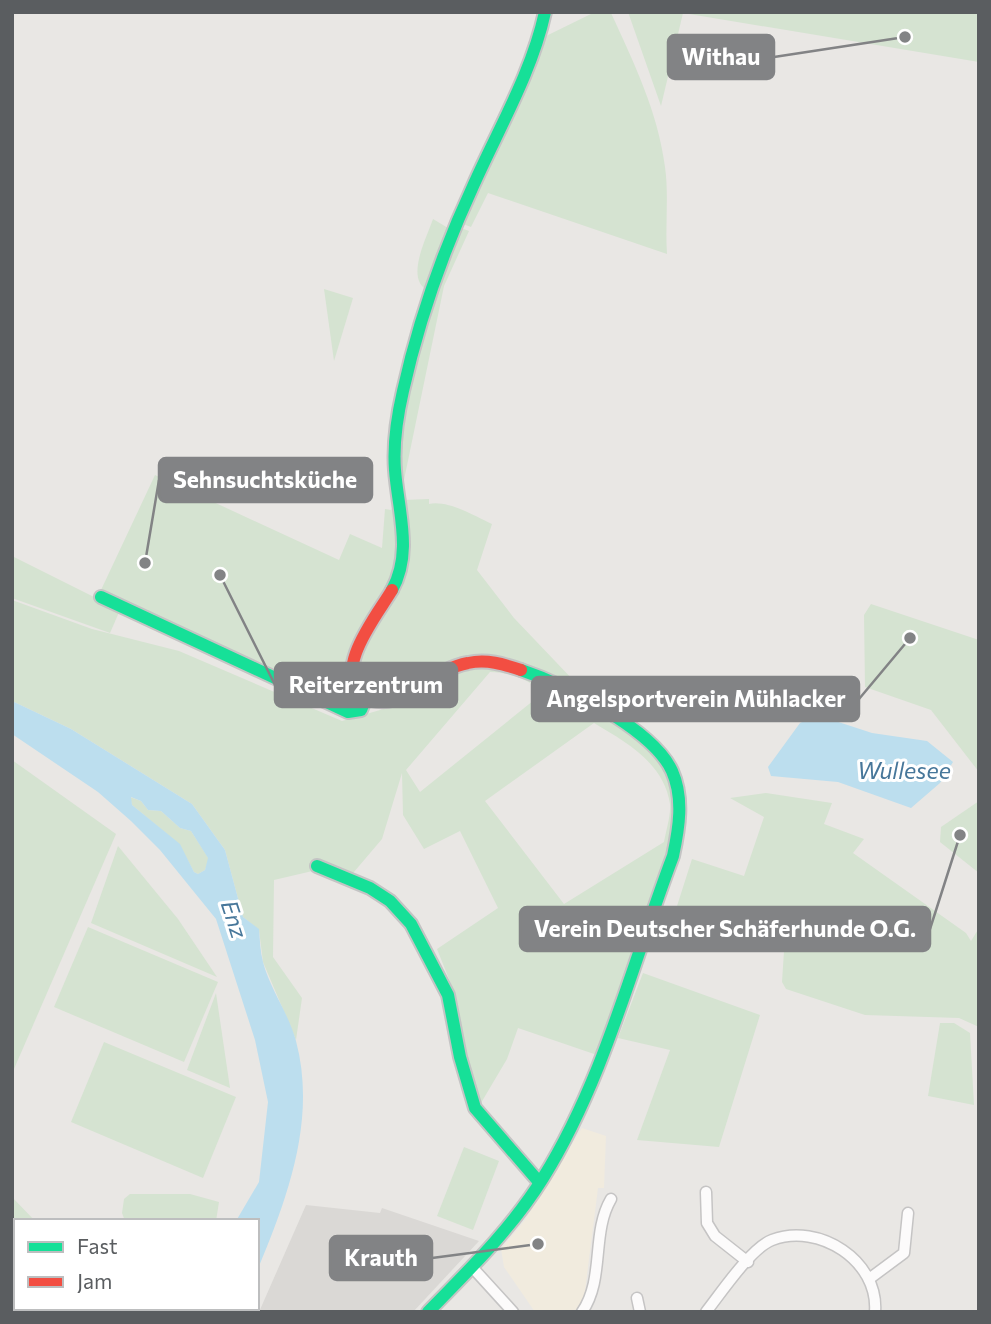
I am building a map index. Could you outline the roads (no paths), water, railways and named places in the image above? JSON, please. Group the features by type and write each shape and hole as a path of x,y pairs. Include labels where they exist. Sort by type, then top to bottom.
{"main road":[{"path":"428,1312 508,1226 553,1162 596,1076 678,835 677,789 663,755 636,731 531,673 500,662 468,663 438,674 397,699 383,703 366,698 355,686 352,664 360,641 388,600 401,566 404,533 394,462 395,436 420,330 444,258 532,57 545,12"},
{"path":"101,597 348,712 360,710 366,698"},
{"path":"317,866 370,888 390,901 411,923 448,995 460,1057 475,1108 539,1182"}],"street":[{"path":"706,1192 708,1223 715,1236 748,1262"},
{"path":"582,1312 593,1287 602,1214 611,1199"},
{"path":"869,1279 904,1253 908,1213"},
{"path":"706,1312 748,1262 771,1241 786,1237 810,1239 839,1247 869,1279 874,1290 875,1312"},
{"path":"472,1267 512,1312"},
{"path":"637,1298 640,1312"}],"water":[{"name":"Enz","path":"12,701 71,729 192,804 225,850 243,917 259,929 263,962 293,1031 302,1071 301,1130 296,1159 279,1216 259,1266 259,1219 237,1219 259,1182 268,1102 255,1040 216,919 160,850 98,792 12,734","holes":["131,797 141,801 148,810 161,811 180,828 191,831 208,858 205,870 198,874 194,872 180,844 132,805"]},
{"name":"Wullesee","path":"817,715 872,733 927,741 953,762 940,783 911,808 838,782 771,776 768,767 800,723"}],"place":[{"name":"Withau","path":"905,37"},
{"name":"Sehnsuchtsküche","path":"145,563"},
{"name":"Reiterzentrum","path":"220,575"},
{"name":"Angelsportverein Mühlacker","path":"910,638"},
{"name":"Verein Deutscher Schäferhunde O.G.","path":"960,835"},
{"name":"Krauth","path":"538,1244"}]}
